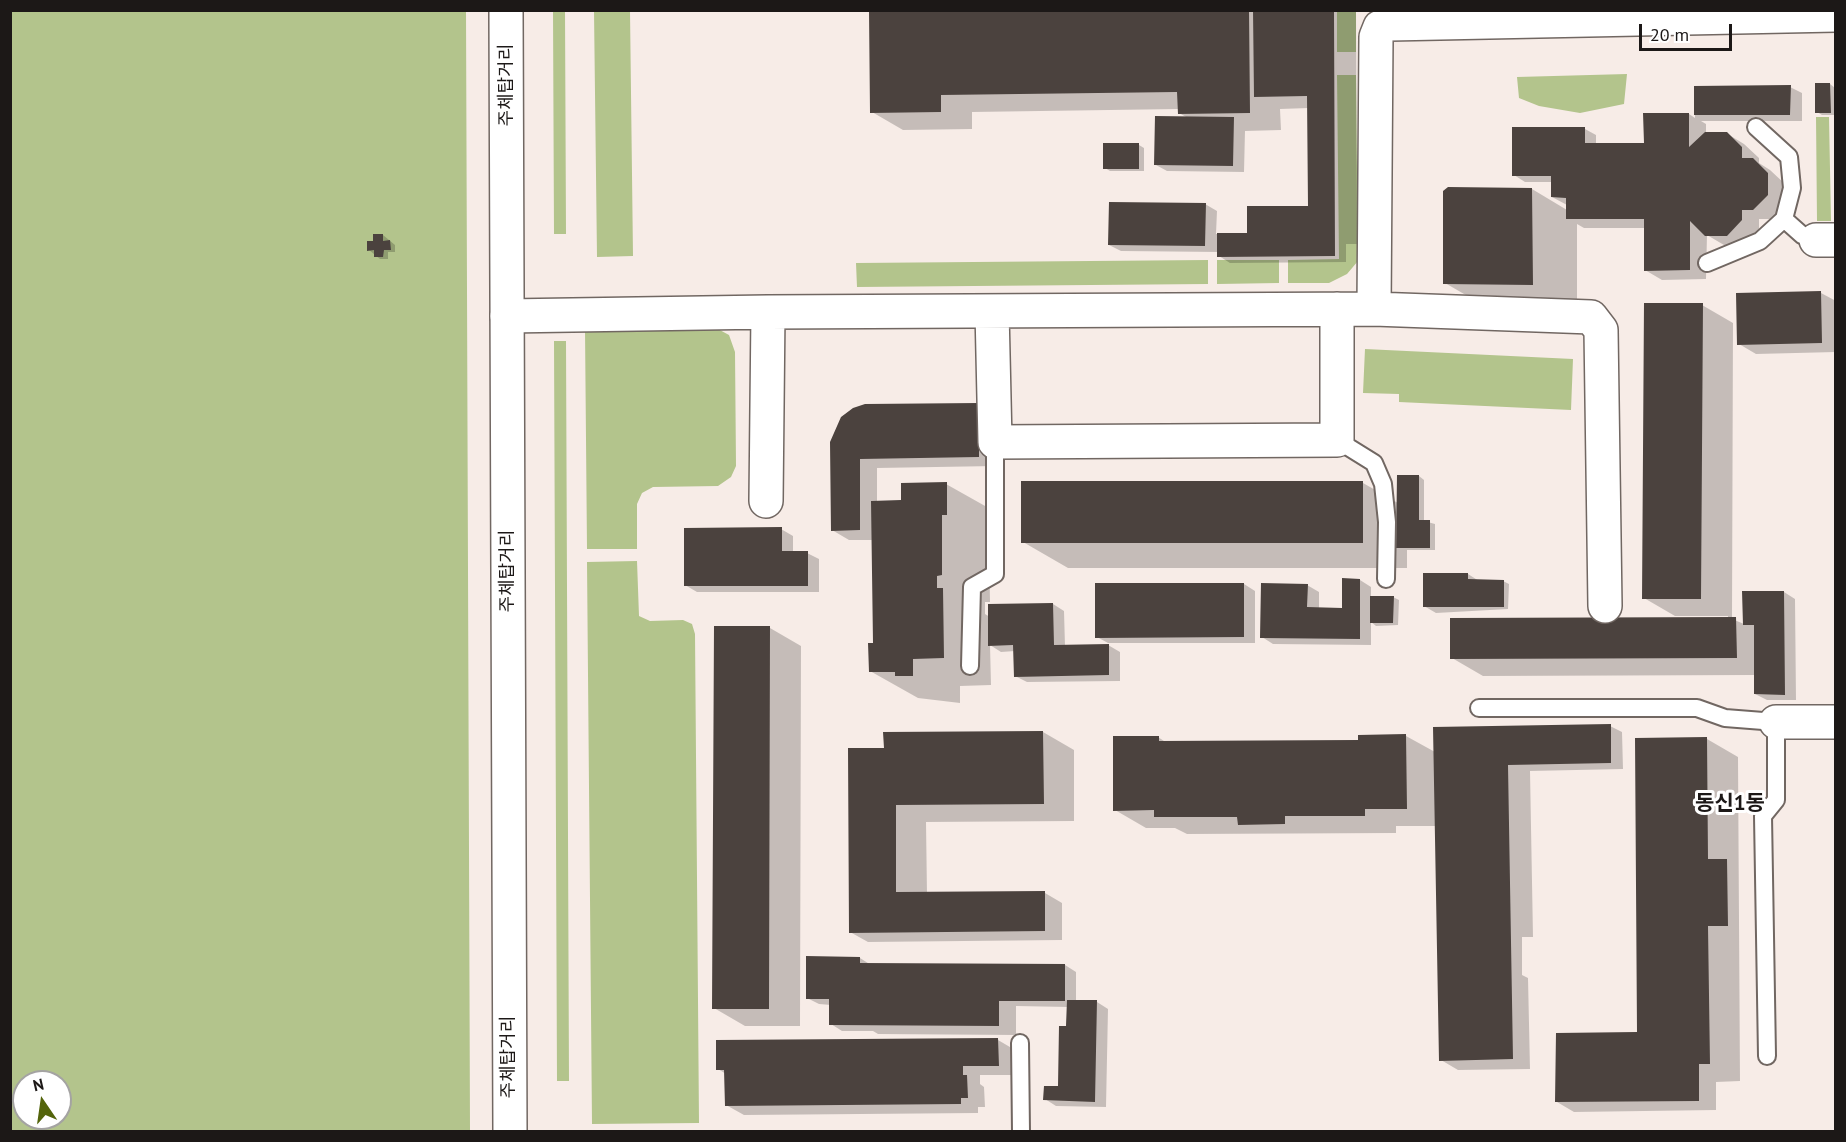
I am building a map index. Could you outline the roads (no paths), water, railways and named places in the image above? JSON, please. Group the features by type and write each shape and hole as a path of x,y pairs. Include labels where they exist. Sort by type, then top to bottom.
{"street":[{"name":"주체탑거리","path":"507,10 510,1131"},
{"path":"1374,309 1376,37 1380,27 1390,24 1836,15"},
{"path":"992,311 995,442 1337,440 1337,309"},
{"path":"507,316 768,312 1374,309 1591,317 1601,330 1605,606"},
{"path":"766,501 768,312"},
{"path":"1776,722 1836,722"}],"lane":[{"path":"1707,262 1760,241 1784,219 1792,188 1789,157 1756,127"},
{"path":"1784,219 1802,235 1826,240"},
{"path":"1337,440 1374,464 1383,484 1387,522 1386,579"},
{"path":"970,666 972,587 995,574 995,442"},
{"path":"1479,708 1697,708 1725,718 1776,722 1776,800 1763,816 1767,1056"},
{"path":"1020,1043 1021,1131"}],"district":[{"name":"동신1동","path":"1730,804"}]}
